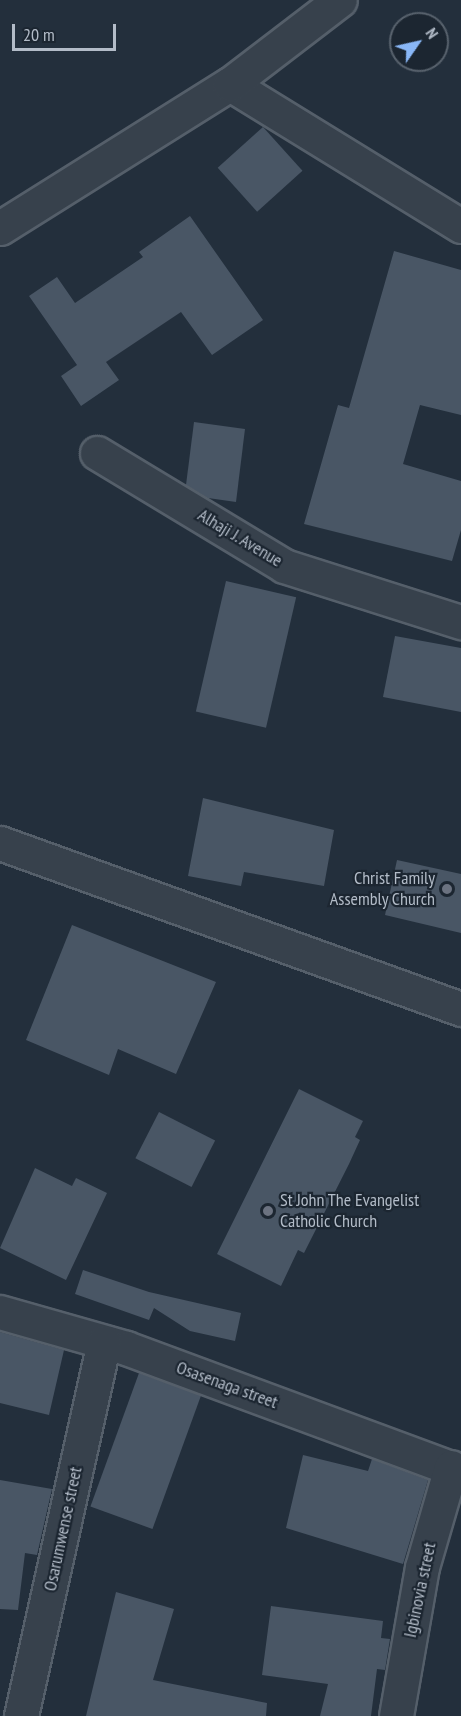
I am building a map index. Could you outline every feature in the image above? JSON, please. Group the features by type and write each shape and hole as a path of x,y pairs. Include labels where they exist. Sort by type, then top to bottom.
{"street":[{"path":"0,228 230,84 340,0"},
{"path":"230,84 461,226"},
{"name":"Alhaji J. Avenue","path":"98,453 284,566 461,622"},
{"path":"0,843 461,1009"},
{"name":"Osasenaga street","path":"0,1312 104,1342 456,1469"},
{"name":"Osarumwense street","path":"21,1716 104,1342"},
{"name":"Igbinovia street","path":"396,1716 422,1567 456,1469"}],"building":[{"path":"263,127 302,171 257,212 218,168"},
{"path":"190,216 263,320 212,355 181,312 106,362 119,380 81,406 61,376 77,365 29,296 57,277 75,303 143,257 139,252"},
{"path":"394,251 461,270 461,415 420,405 403,464 461,481 461,530 452,561 304,524 338,405 349,408"},
{"path":"194,422 245,429 236,502 208,498 186,485"},
{"path":"226,581 296,597 266,728 196,712"},
{"path":"395,636 461,648 461,712 383,697"},
{"path":"203,798 334,830 324,886 244,872 241,886 188,876"},
{"path":"397,860 461,874 461,933 385,915"},
{"path":"72,925 216,982 176,1074 118,1049 109,1075 26,1040"},
{"path":"299,1089 363,1121 355,1137 360,1140 349,1164 304,1253 298,1250 281,1286 217,1254"},
{"path":"159,1112 215,1141 192,1187 135,1158"},
{"path":"35,1168 72,1186 76,1178 107,1193 66,1280 0,1248"},
{"path":"83,1270 149,1292 241,1313 235,1341 190,1331 154,1308 149,1320 75,1294"},
{"path":"0,1332 64,1350 49,1415 0,1403"},
{"path":"139,1373 201,1396 152,1529 90,1506"},
{"path":"303,1455 368,1471 372,1459 428,1480 403,1564 286,1528"},
{"path":"0,1480 52,1489 37,1555 25,1553 18,1610 0,1609"},
{"path":"116,1592 174,1609 153,1680 267,1703 266,1716 86,1716"},
{"path":"271,1606 383,1621 381,1638 390,1639 385,1670 377,1669 371,1716 320,1716 328,1684 262,1675"}],"place":[{"name":"Christ Family Assembly Church","path":"447,889"},
{"name":"St John The Evangelist Catholic Church","path":"268,1211"}]}
